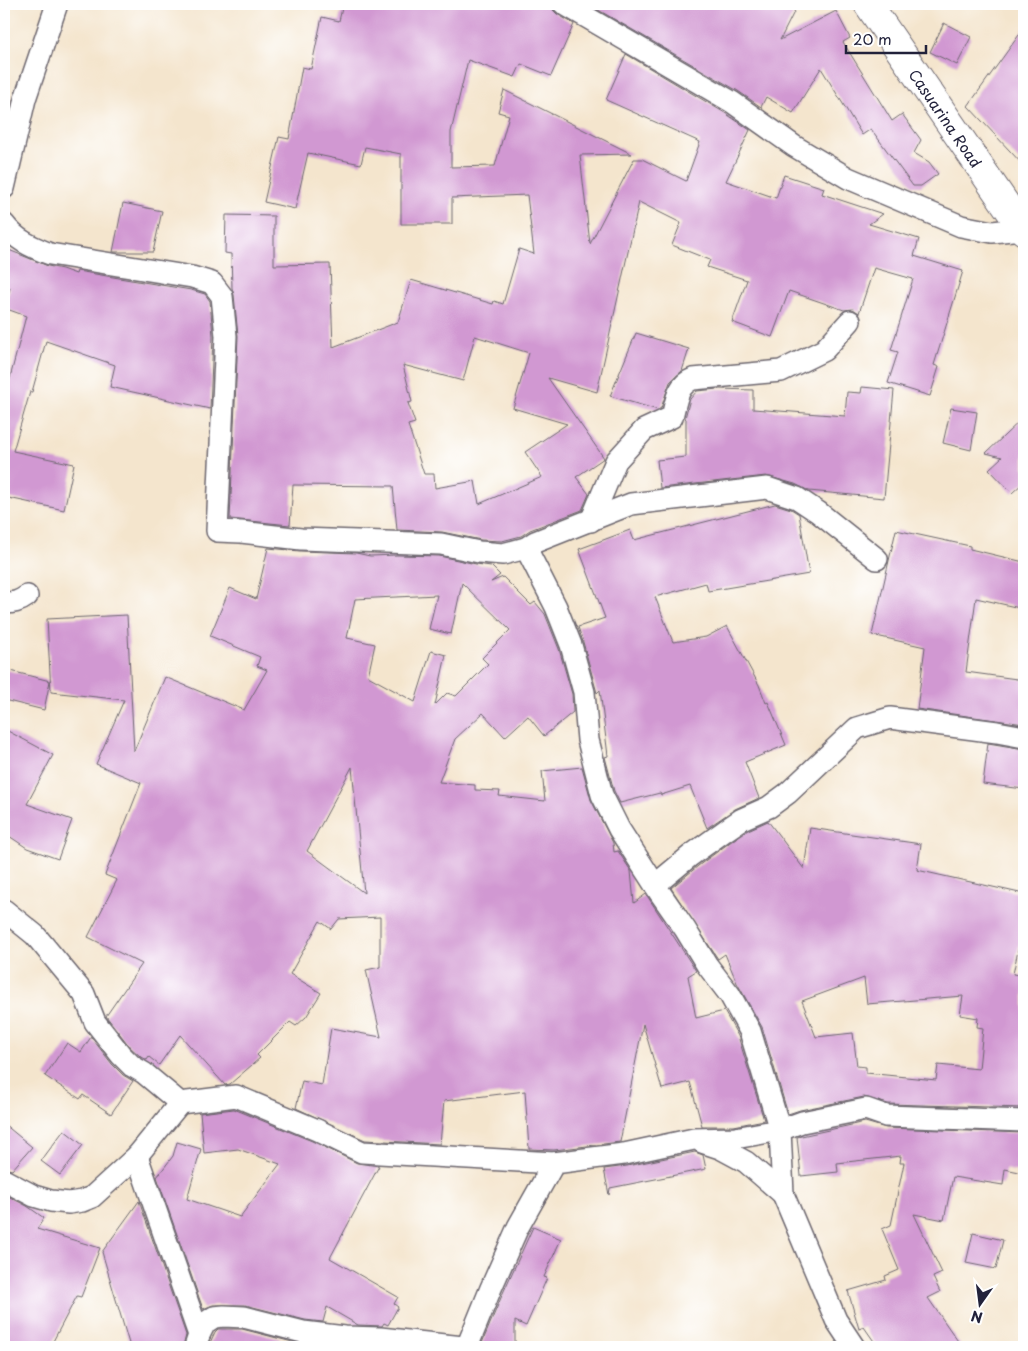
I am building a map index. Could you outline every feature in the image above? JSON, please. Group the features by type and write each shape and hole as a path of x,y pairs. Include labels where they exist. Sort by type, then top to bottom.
{"street":[{"path":"4,188 25,99 57,4"},
{"path":"564,4 732,102 794,146 848,178 961,226 992,232 1023,230"},
{"name":"Casuarina Road","path":"868,4 1023,230"},
{"path":"4,224 12,235 50,254 192,276 212,282 222,296 226,336 217,531 301,539 441,544 479,552 504,554 526,548 535,542 631,504 767,488 796,498 876,559"},
{"path":"590,521 616,460 644,430 672,417 681,387 686,382 693,379 781,371 824,350 850,321"},
{"path":"526,548 556,607 571,645 584,692 588,740 602,795 619,829 686,929 707,965 730,996 750,1031 780,1130 783,1194 836,1320 854,1347"},
{"path":"4,603 13,603 27,596"},
{"path":"655,885 690,856 742,819 770,807 788,793 858,728 890,718 1024,737"},
{"path":"4,910 35,935 84,994 95,1022 121,1055 132,1066 144,1073 180,1103"},
{"path":"4,1180 34,1196 69,1203 82,1201 92,1197 137,1156 180,1103 236,1096 317,1130 362,1152 554,1163 624,1154 694,1139 734,1138 780,1130 802,1122 866,1109 886,1116 1024,1121"},
{"path":"694,1139 720,1148 746,1162 783,1194"},
{"path":"137,1156 197,1341"},
{"path":"467,1347 518,1227 554,1163"},
{"path":"197,1341 205,1323 214,1317 224,1316 244,1317 303,1332 345,1338 380,1338 463,1347"}],"building":[{"path":"343,4 361,4 378,8 380,4 552,4 553,10 557,14 574,24 551,76 521,64 515,77 468,60 451,132 451,167 495,166 509,115 498,112 504,90 632,154 580,155 590,244 634,159 642,159 686,181 700,142 606,100 626,54 725,113 750,130 726,181 776,198 784,175 824,188 822,194 883,214 869,224 919,239 914,256 963,271 934,365 939,367 930,396 888,383 898,352 891,350 913,279 874,268 859,313 853,309 844,310 789,291 772,337 732,322 747,280 707,267 710,260 672,245 681,223 639,202 597,392 548,378 604,458 576,477 589,494 582,510 530,530 521,536 502,541 481,540 442,532 397,530 393,486 293,485 290,525 230,519 238,336 232,288 231,254 225,253 226,215 274,216 274,265 330,264 333,347 398,322 411,280 493,304 494,301 503,304 519,249 534,254 527,195 452,198 452,224 401,224 401,154 365,147 361,164 308,153 295,209 264,202 279,137 289,139 302,67 311,69 322,17 339,21","holes":["475,336 529,353 513,408 567,424 525,452 542,477 479,504 475,481 435,488 434,474 424,474 408,425 415,423 408,403 412,402 403,365 463,381"]},
{"path":"588,4 798,4 780,40 836,11 850,38 843,42 892,121 902,114 921,140 914,153 929,162 938,174 921,186 913,186 871,129 862,135 821,68 793,113 766,97 761,107 738,91"},
{"path":"944,23 971,37 957,65 930,52"},
{"path":"1024,28 1024,166 968,106"},
{"path":"123,203 162,211 153,252 113,252"},
{"path":"4,248 48,266 76,274 77,271 191,290 205,294 210,301 213,336 210,409 110,387 115,365 46,341 13,451 74,464 64,510 4,497 4,401 26,316 4,308 10,288 4,286"},
{"path":"636,333 689,349 682,371 670,382 661,408 658,410 610,396"},
{"path":"862,387 894,390 884,498 809,491 795,484 766,476 660,488 657,460 686,457 685,418 690,399 697,391 718,389 753,390 753,409 845,416 847,392 861,393"},
{"path":"951,408 977,412 971,450 943,443"},
{"path":"1024,417 1024,482 1012,493 989,469 1002,457 986,453"},
{"path":"775,504 791,509 799,514 809,574 708,591 706,583 655,597 673,642 706,637 727,626 759,685 766,703 768,702 786,745 745,762 759,798 735,809 707,828 690,786 661,795 660,793 620,803 614,791 605,757 608,756 600,690 597,693 578,627 605,618 579,549 630,530 634,540"},
{"path":"896,530 970,546 970,549 1024,562 1024,609 976,598 966,672 1024,680 1024,724 917,709 925,647 872,635"},
{"path":"268,548 356,553 370,556 439,556 491,566 500,575 491,582 503,577 531,605 535,602 545,614 559,649 572,694 573,712 544,736 528,716 505,737 483,713 455,739 439,782 475,785 475,790 500,791 499,796 545,801 542,771 582,767 591,800 613,843 614,852 618,851 631,871 634,903 646,894 696,971 688,976 696,1018 724,1011 738,1036 764,1120 734,1126 702,1126 690,1082 662,1089 643,1024 620,1142 554,1150 529,1149 525,1091 444,1101 440,1144 365,1140 296,1108 302,1081 322,1085 331,1028 381,1037 366,970 380,967 380,917 339,919 331,929 320,921 290,974 321,993 306,1017 296,1026 290,1022 257,1055 260,1058 230,1084 225,1085 180,1035 159,1065 149,1057 147,1060 140,1056 130,1047 106,1016 142,964 88,937 117,880 105,875 141,783 96,764 124,700 51,692 47,619 127,615 134,751 165,677 244,710 267,670 257,666 260,657 210,636 230,588 256,599","holes":["462,583 510,630 482,658 488,664 456,696 447,693 435,705 446,655 431,651 415,702 368,676 375,644 347,638 355,599 437,595 429,629 451,634","352,767 364,893 307,851"]},
{"path":"7,670 50,681 44,710 4,700 4,684"},
{"path":"4,729 53,755 27,804 72,820 58,859 27,848 9,836 4,847"},
{"path":"988,743 1024,749 1024,789 983,784"},
{"path":"768,821 804,869 810,828 921,844 917,870 1024,894 1024,922 1013,974 1024,976 1024,1108 888,1104 864,1097 788,1114 762,1027 737,983 725,954 718,959 671,888 748,830","holes":["864,978 867,1004 963,996 960,1015 978,1018 977,1027 983,1028 979,1069 938,1065 936,1080 866,1073 866,1067 857,1066 853,1033 816,1037 802,1001"]},
{"path":"91,1037 112,1064 123,1075 133,1081 111,1114 83,1095 80,1099 45,1076 67,1043 81,1052"},
{"path":"234,1109 312,1141 357,1163 379,1166 330,1258 398,1297 394,1304 398,1307 388,1325 384,1323 382,1326 358,1325 327,1307 323,1322 305,1320 245,1305 213,1305 203,1309 157,1177 173,1156 177,1142 201,1149 187,1199 240,1217 280,1164 238,1149 204,1153 200,1113"},
{"path":"865,1122 886,1128 1024,1133 1024,1173 1005,1169 1003,1185 953,1177 944,1220 914,1214 942,1273 933,1277 940,1292 928,1298 962,1347 878,1347 864,1327 859,1329 848,1291 886,1280 885,1276 899,1270 882,1229 891,1225 904,1163 900,1163 901,1156 837,1163 838,1172 801,1176 797,1137"},
{"path":"4,1124 32,1147 12,1170 4,1168"},
{"path":"64,1130 83,1145 60,1175 41,1161"},
{"path":"695,1152 703,1155 706,1169 610,1188 609,1195 604,1169"},
{"path":"4,1194 27,1206 44,1218 37,1229 100,1248 81,1297 77,1296 50,1347 4,1347"},
{"path":"139,1201 186,1335 183,1347 130,1347 102,1252"},
{"path":"533,1227 561,1239 544,1277 547,1278 526,1326 515,1321 515,1347 482,1347 503,1293"},
{"path":"973,1233 1003,1240 996,1269 966,1263"},
{"path":"218,1329 242,1329 300,1344 317,1346 208,1347"}]}
